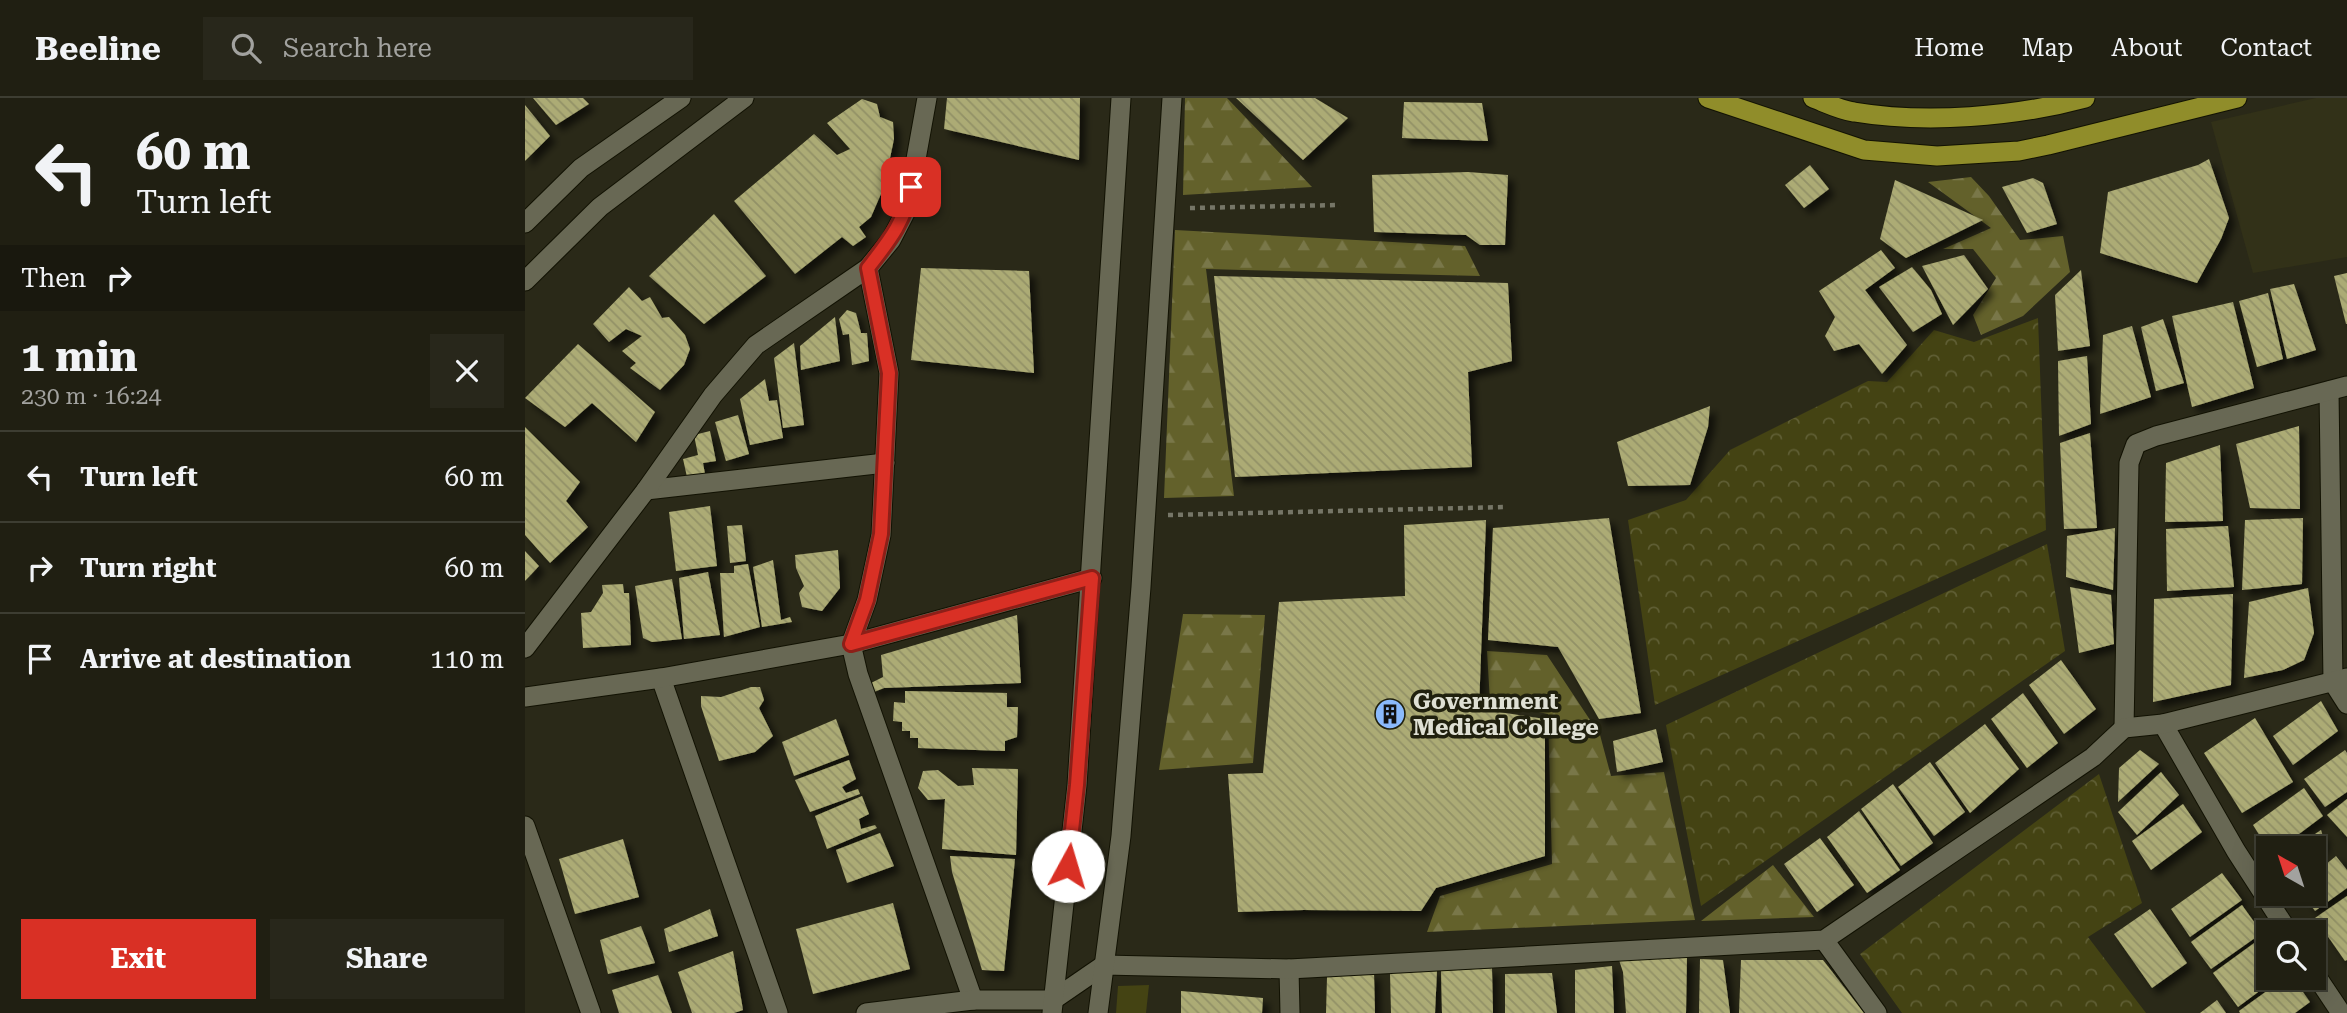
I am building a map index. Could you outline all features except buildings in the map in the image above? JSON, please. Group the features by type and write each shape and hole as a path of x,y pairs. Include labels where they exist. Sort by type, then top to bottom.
{"main road":[{"path":"1708,98 1864,150 1937,156 2019,151 2237,98"},
{"path":"1813,98 1837,103 1852,112 1938,118 2085,98"}],"street":[{"path":"525,223 581,168 681,98"},
{"path":"525,281 600,207 744,98"},
{"path":"525,648 646,490 713,395 756,345 868,268 891,240 907,209 927,98"},
{"path":"1053,1007 1077,785 1121,98"},
{"path":"1098,1013 1121,836 1146,515 1172,98"},
{"path":"868,268 889,373 885,463 881,534 867,600 851,644 858,674 973,1000"},
{"path":"2124,728 2129,463 2136,444 2156,436 2338,388 2340,680 2347,704"},
{"path":"646,490 885,463"},
{"path":"525,697 661,678 851,644 1092,578"},
{"path":"661,678 778,1013"},
{"path":"866,1013 973,1000 1053,1007 1104,965 1289,969 1824,940 2093,757 2124,728 2163,724 2340,680"},
{"path":"2163,724 2236,851 2281,920"},
{"path":"525,826 591,1013"},
{"path":"1824,940 1877,1013"},
{"path":"1289,969 1290,1013"},
{"path":"2326,988 2342,1008"}],"path":[{"path":"1165,208 1341,205"},
{"path":"1146,515 1506,508"}],"shaded area":[{"path":"2316,98 2347,98 2347,257 2253,273 2211,122"}],"green space":[{"path":"1185,98 1227,98 1312,187 1183,195"},
{"path":"1971,177 1989,196 2020,240 2063,236 2070,272 2023,316 1981,335 1973,315 1996,278 1973,249 1943,249 1991,228 1928,182"},
{"path":"1175,230 1465,246 1480,276 1206,269 1234,496 1164,498"},
{"path":"2038,318 2046,530 1655,705 1628,520 1686,500 1730,450 1868,381 1887,382 1934,330 1974,342"},
{"path":"2047,544 2065,651 1701,906 1666,725"},
{"path":"1183,614 1265,615 1253,763 1159,770"},
{"path":"1487,651 1547,655 1600,735 1611,776 1664,772 1695,920 1427,932 1440,896 1552,864 1548,714 1490,702"},
{"path":"2099,774 2142,903 2088,937 2146,1013 1902,1013 1860,954"},
{"path":"1773,865 1814,917 1701,921"},
{"path":"1149,985 1146,1013 1116,1013 1118,986"}],"place":[{"name":"Government Medical College","path":"1390,714"}],"route":[{"path":"911,187 907,209 891,240 868,268 889,373 881,534 867,600 851,644 1092,578 1077,785 1068,866"}]}
